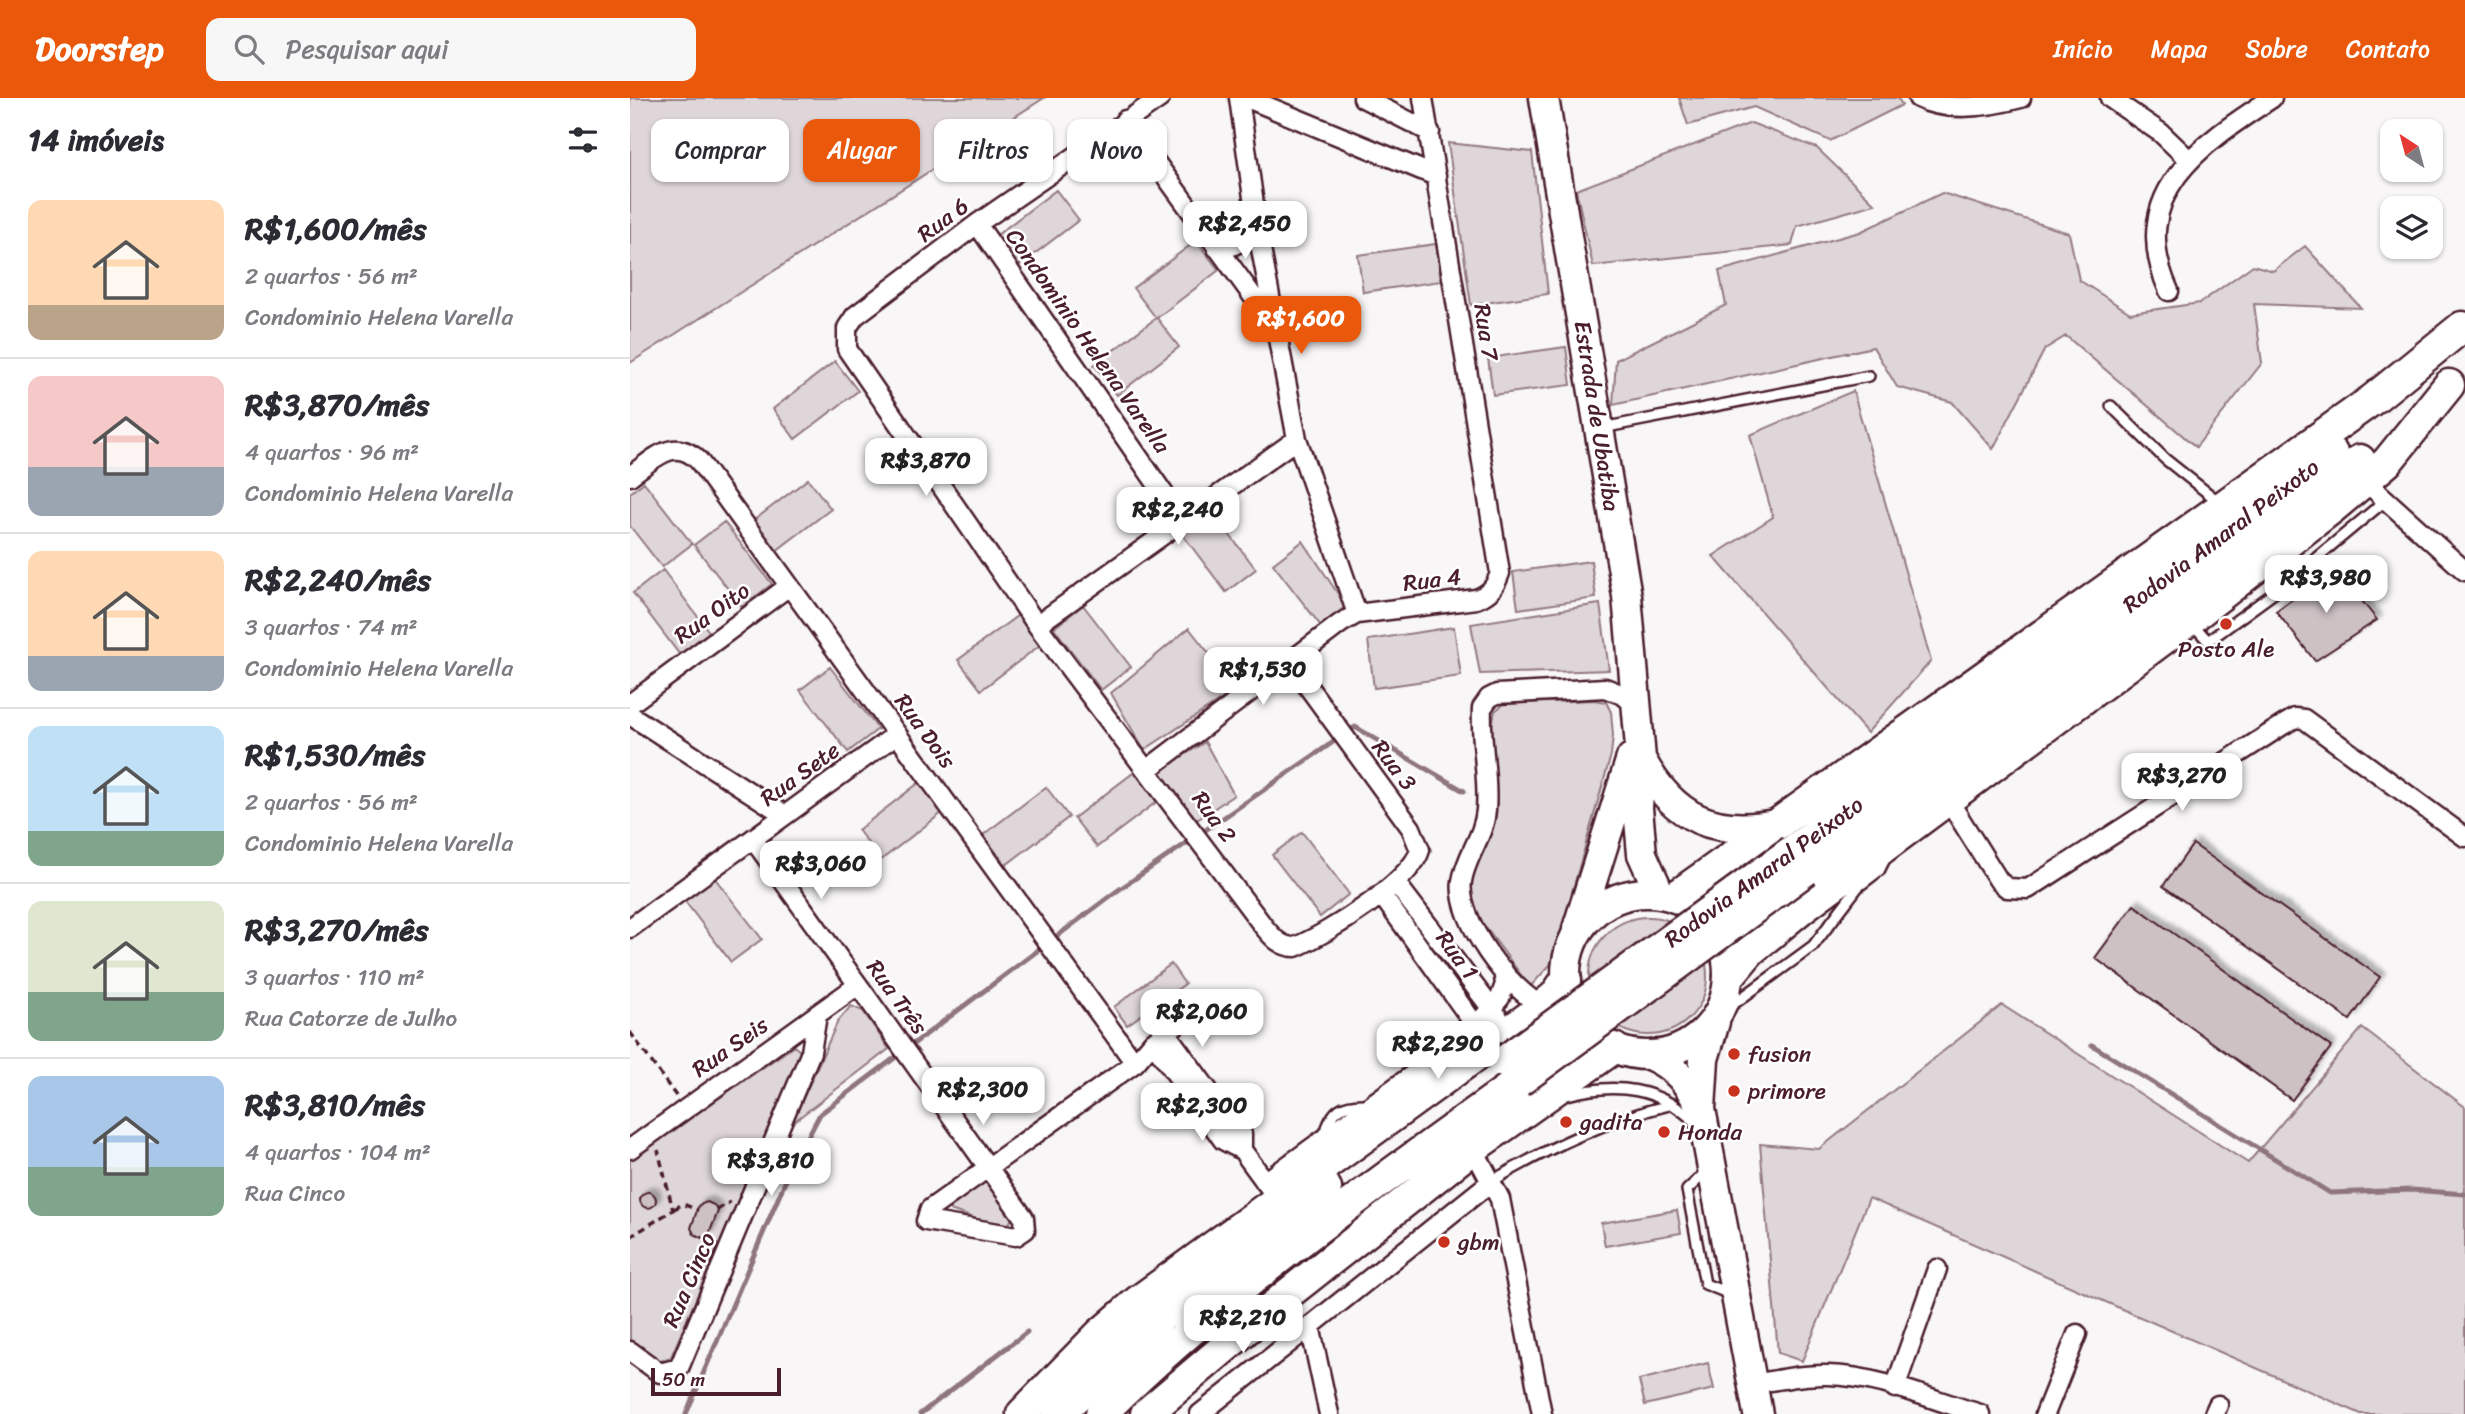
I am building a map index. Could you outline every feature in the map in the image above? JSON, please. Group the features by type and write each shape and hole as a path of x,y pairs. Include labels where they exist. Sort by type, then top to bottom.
{"highway":[{"path":"1667,896 1781,823 2400,379 2464,326"},
{"name":"Rodovia Amaral Peixoto","path":"1799,861 2330,454 2423,373 2464,326"},
{"path":"1729,976 1769,934 1899,834 2189,620 2376,490 2457,376"},
{"name":"Rodovia Amaral Peixoto","path":"1058,1414 1161,1317 1227,1262 1496,1055 1799,861 2308,500 2457,376"},
{"path":"1022,1414 1100,1334 1271,1190 1316,1170 1405,1107 1496,1055 1504,1019 1543,1006 1566,980"},
{"path":"1146,1414 1289,1293 1473,1149 1614,1048"},
{"name":"Rodovia Amaral Peixoto","path":"1101,1414 1260,1273 1339,1211 1496,1055"}],"main road":[{"name":"Estrada de Ubatiba","path":"1544,98 1597,429 1627,596 1639,734 1638,808 1642,854 1667,896"},
{"name":"Estrada de Ubatiba","path":"1571,946 1639,734"},
{"path":"1639,734 1662,792 1679,807 1702,821 1739,829 1781,823"},
{"path":"1701,1109 1691,1089 1678,1073 1649,1055 1614,1048 1583,1025 1569,996 1566,980 1571,946 1588,919 1606,904 1628,895 1667,896 1689,904 1711,923 1724,948 1729,976 1704,1059 1701,1109 1758,1414"},
{"path":"1649,1055 1685,1046 1697,1038 1717,1016"}],"street":[{"name":"Rua 6","path":"1127,119 1160,98"},
{"path":"1148,769 1357,614 1297,439 1258,233 1239,98"},
{"path":"1247,98 1437,176"},
{"path":"1363,98 1430,132"},
{"name":"Rua 7","path":"1423,98 1500,573"},
{"path":"1918,98 1941,106 1975,106 2021,98"},
{"path":"2110,98 2154,127 2188,159"},
{"path":"2169,291 2158,259 2159,212 2173,179 2188,159 2272,98"},
{"path":"1244,130 1269,107"},
{"name":"Rua 6","path":"1037,625 847,349 847,328 855,316 977,224 1067,161"},
{"path":"1167,178 1275,327"},
{"name":"Condominio Helena Varella","path":"977,224 1182,520"},
{"path":"1217,248 1232,246 1258,233"},
{"path":"1037,625 1297,439"},
{"name":"Rua Dois","path":"630,476 664,451 683,448 699,461 1135,1063"},
{"path":"2376,490 2465,571"},
{"name":"Rua 4","path":"1357,614 1476,599 1490,592 1500,573"},
{"name":"Rua Oito","path":"630,704 789,586"},
{"name":"Rua 2","path":"1037,625 1148,769 1264,927 1287,947 1307,943 1389,888"},
{"name":"Rua 3","path":"1290,662 1418,839 1420,850 1413,867 1389,888"},
{"path":"1543,1006 1527,998 1503,970 1467,919 1461,899 1462,880 1485,817 1482,715 1485,703 1497,694 1507,692 1605,688 1623,695 1639,734"},
{"path":"630,715 785,815"},
{"path":"1947,798 1999,881 2007,888 2028,889 2295,718 2304,719 2465,837"},
{"name":"Rua Sete","path":"630,928 897,734"},
{"name":"Rua Três","path":"753,839 1024,1218 1024,1230 1016,1236 926,1221 930,1209 988,1168"},
{"name":"Rua 1","path":"1389,888 1504,1019"},
{"name":"Rua 1","path":"1389,888 1496,1055"},
{"path":"1503,970 1504,1019"},
{"name":"Rua Seis","path":"630,1149 858,985"},
{"path":"988,1168 1135,1063 1159,1038 1191,1014"},
{"name":"Rua Cinco","path":"630,1351 660,1373 679,1368 811,1052 817,1015"},
{"path":"1159,1038 1213,1097 1216,1107 1242,1142 1271,1190 1324,1140 1373,1104 1496,1055"},
{"path":"1159,1038 1223,1140 1242,1142"},
{"path":"1473,1149 1500,1199 1542,1414"},
{"path":"1200,1414 1492,1181"},
{"path":"1895,1388 1937,1269"},
{"path":"1310,1326 1329,1414"},
{"path":"2045,1414 2077,1334"},
{"path":"1753,1384 1803,1376 1830,1375 1895,1388 1980,1414"}],"lane":[{"path":"1597,429 1869,376"},
{"path":"2111,405 2165,459 2223,506"},
{"path":"1717,1016 1812,946 1858,887 1879,871 1899,834"},
{"path":"1523,1111 1569,1095 1610,1087 1641,1091 1674,1104 1696,1123 1709,1154"},
{"path":"1373,1104 1405,1107"},
{"path":"1492,1181 1549,1148 1597,1127 1674,1104"},
{"path":"1316,1170 1324,1140"}],"path":[{"path":"630,1032 685,1108"},
{"path":"653,1132 673,1210"},
{"path":"630,1237 683,1204 698,1210"}],"shaded area":[{"path":"630,98 1044,98 1011,119 934,119 934,168 920,177 920,119 803,119 803,182 913,182 630,363"},
{"path":"1679,98 1898,98 1902,105 1830,141 1754,107 1688,125"},
{"path":"1751,123 1817,148 1875,204 1797,226 1792,245 1593,266 1576,190"},
{"path":"1448,143 1532,152 1548,294 1471,305"},
{"path":"1056,190 1079,220 1016,268 993,238"},
{"path":"1942,193 2069,233 2079,280 2130,313 2200,303 2253,265 2273,271 2305,246 2361,308 2254,304 2262,363 2196,447 2066,336 2045,349 1993,449 1952,402 1897,387 1873,347 1613,405 1616,360 1726,305 1719,271 1860,232"},
{"path":"1196,241 1219,270 1157,318 1179,347 1117,395 1094,365 1156,318 1133,288"},
{"path":"1436,244 1441,281 1363,292 1358,255"},
{"path":"1566,347 1571,385 1493,395 1488,358"},
{"path":"835,361 858,391 795,439 773,409"},
{"path":"1853,391 1931,661 1867,733 1713,556 1773,517 1750,435"},
{"path":"808,479 831,509 768,557 745,527"},
{"path":"644,482 692,544 662,567 630,526 630,493"},
{"path":"1208,507 1256,569 1226,592 1179,530"},
{"path":"724,522 772,584 742,607 694,545"},
{"path":"1303,541 1346,606 1321,626 1273,564"},
{"path":"1591,561 1596,598 1518,609 1513,572"},
{"path":"663,570 710,633 680,655 633,593"},
{"path":"1600,604 1609,670 1480,674 1471,624"},
{"path":"1083,605 1131,667 1101,690 1054,628"},
{"path":"1021,613 1044,642 981,690 958,660"},
{"path":"1454,627 1461,676 1374,688 1368,640"},
{"path":"1189,628 1237,689 1144,750 1111,693"},
{"path":"830,667 878,729 848,752 800,690"},
{"path":"1593,700 1606,702 1611,712 1611,755 1550,965 1530,987 1478,917 1469,892 1472,874 1495,822 1492,725 1495,711 1504,704"},
{"path":"1205,742 1234,795 1197,820 1158,772"},
{"path":"1137,770 1159,800 1097,847 1074,818"},
{"path":"920,782 943,812 881,860 858,830"},
{"path":"1046,787 1069,817 1006,865 983,835"},
{"path":"1302,832 1349,894 1320,917 1272,855"},
{"path":"714,877 762,939 731,962 684,900"},
{"path":"1648,917 1671,921 1690,934 1703,953 1707,976 1703,999 1690,1018 1671,1031 1648,1035 1625,1031 1606,1018 1593,999 1589,976 1593,953 1606,934 1625,921"},
{"path":"1171,964 1185,984 1127,1025 1114,1007"},
{"path":"2002,1005 2248,1163 2362,1028 2465,1107 2465,1414 2361,1414 1869,1198 1802,1361 1778,1353 1760,1144 1819,1149"},
{"path":"851,1006 863,1011 889,1049 792,1123 838,1021"},
{"path":"794,1046 800,1051 797,1063 671,1357 661,1361 630,1339 630,1160"},
{"path":"984,1182 989,1183 1013,1216 1009,1224 989,1223 950,1210 951,1204"},
{"path":"1677,1210 1681,1233 1605,1246 1601,1223"},
{"path":"1708,1363 1714,1389 1645,1405 1639,1380"}],"building":[{"path":"2336,568 2377,620 2315,661 2276,611"},
{"path":"2193,844 2380,977 2350,1020 2163,886"},
{"path":"2134,905 2331,1047 2292,1100 2095,958"},
{"path":"648,1192 654,1194 654,1206 648,1208 642,1206 640,1200 642,1194"},
{"path":"707,1202 714,1205 718,1211 709,1234 703,1238 694,1234 691,1228 699,1205"}],"waterway":[{"path":"686,1414 788,1175 820,1114 1117,891 1355,727 1464,791"},
{"path":"2092,1045 2330,1193 2412,1190 2465,1194"},
{"path":"920,1414 1027,1332"}],"place":[{"name":"Posto Ale","path":"2226,624"},
{"name":"fusion","path":"1734,1054"},
{"name":"primore","path":"1734,1091"},
{"name":"gadita","path":"1566,1122"},
{"name":"Honda","path":"1664,1132"},
{"name":"gbm","path":"1444,1242"}]}
